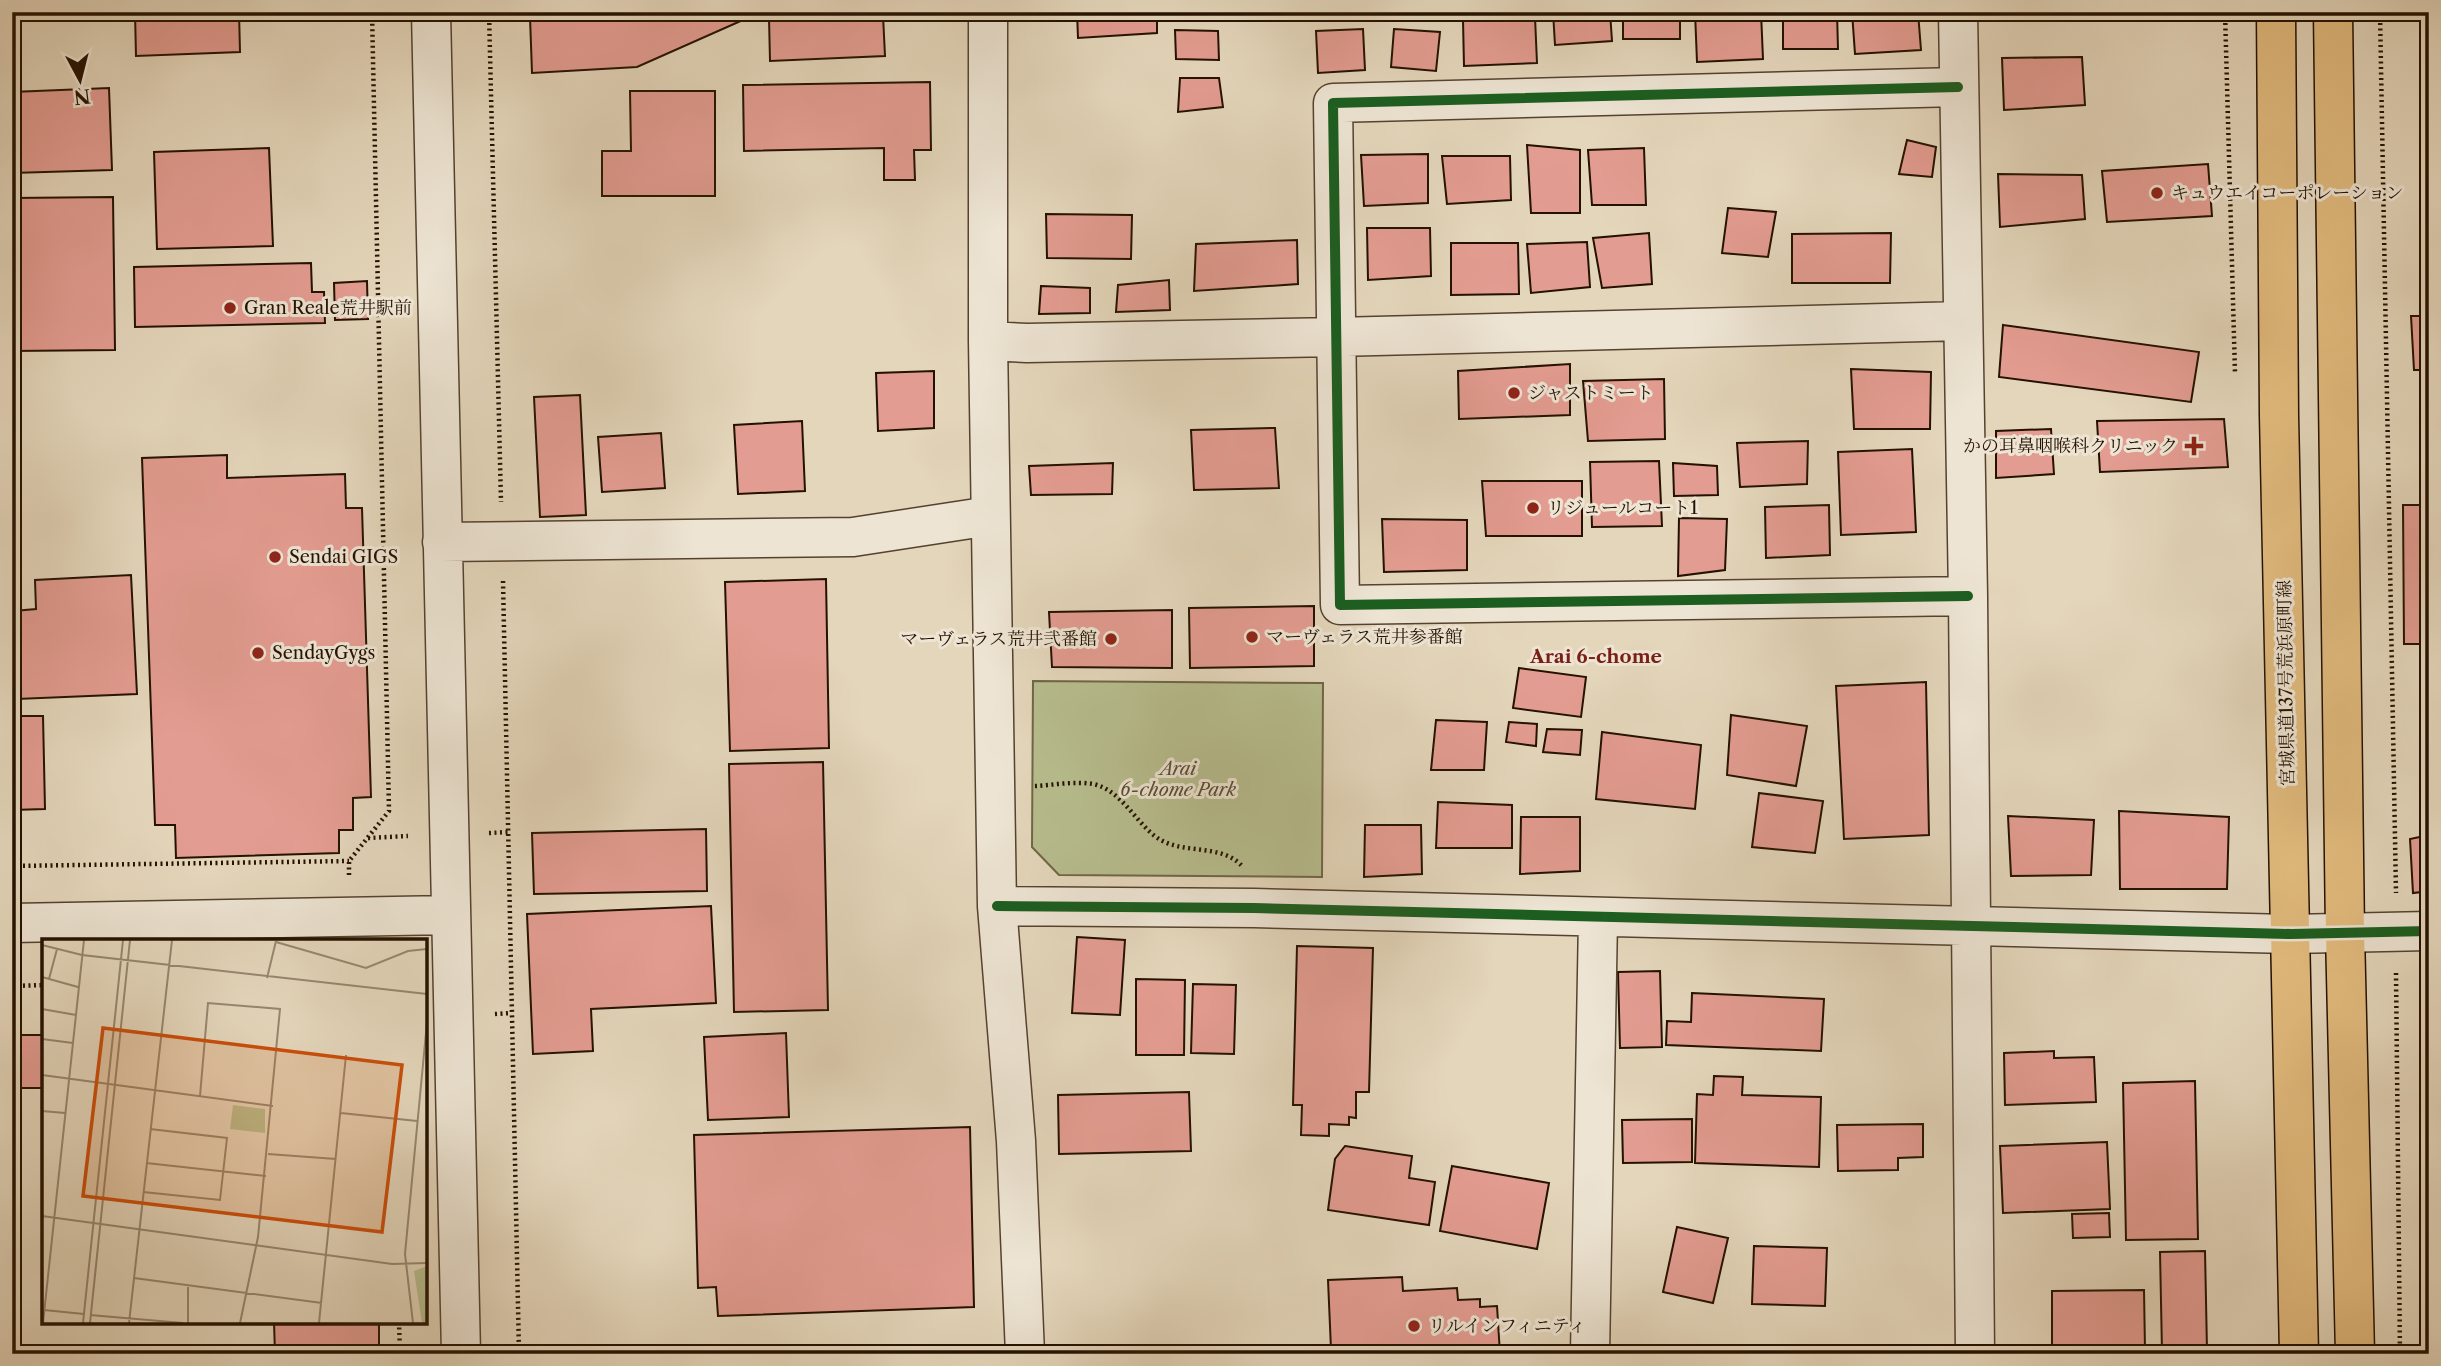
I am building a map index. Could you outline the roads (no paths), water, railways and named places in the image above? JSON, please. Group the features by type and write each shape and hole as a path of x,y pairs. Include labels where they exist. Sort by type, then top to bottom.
{"main road":[{"name":"宮城県道137号荒浜原町線","path":"2276,12 2279,415 2299,1354"},
{"path":"2333,12 2345,933 2355,1354"}],"street":[{"path":"431,12 461,1354"},
{"path":"988,12 988,341 996,906 1016,1140 1025,1354"},
{"path":"1958,12 1968,596 1975,1354"},
{"path":"1958,88 1333,103 1340,605 1968,596"},
{"path":"988,341 1027,343 1336,337 1963,321"},
{"path":"442,542 853,537 990,516"},
{"path":"996,906 1254,908 1598,919 2291,934 2429,932"},
{"path":"12,923 450,915"},
{"path":"1590,1354 1598,919"}],"place":[{"name":"キュウエイコーポレーション","path":"2157,193"},
{"name":"Gran Reale荒井駅前","path":"230,308"},
{"name":"ジャストミート","path":"1514,393"},
{"name":"かの耳鼻咽喉科クリニック","path":"2194,446"},
{"name":"リジュールコート1","path":"1533,508"},
{"name":"Sendai GIGS","path":"275,557"},
{"name":"マーヴェラス荒井参番館","path":"1252,637"},
{"name":"マーヴェラス荒井弐番館","path":"1111,639"},
{"name":"SendayGygs","path":"258,653"},
{"name":"リルインフィニティ","path":"1414,1326"}],"district":[{"name":"Arai 6-chome","path":"1596,656"}],"park label":[{"name":"Arai 6-chome Park","path":"1178,779"}]}
